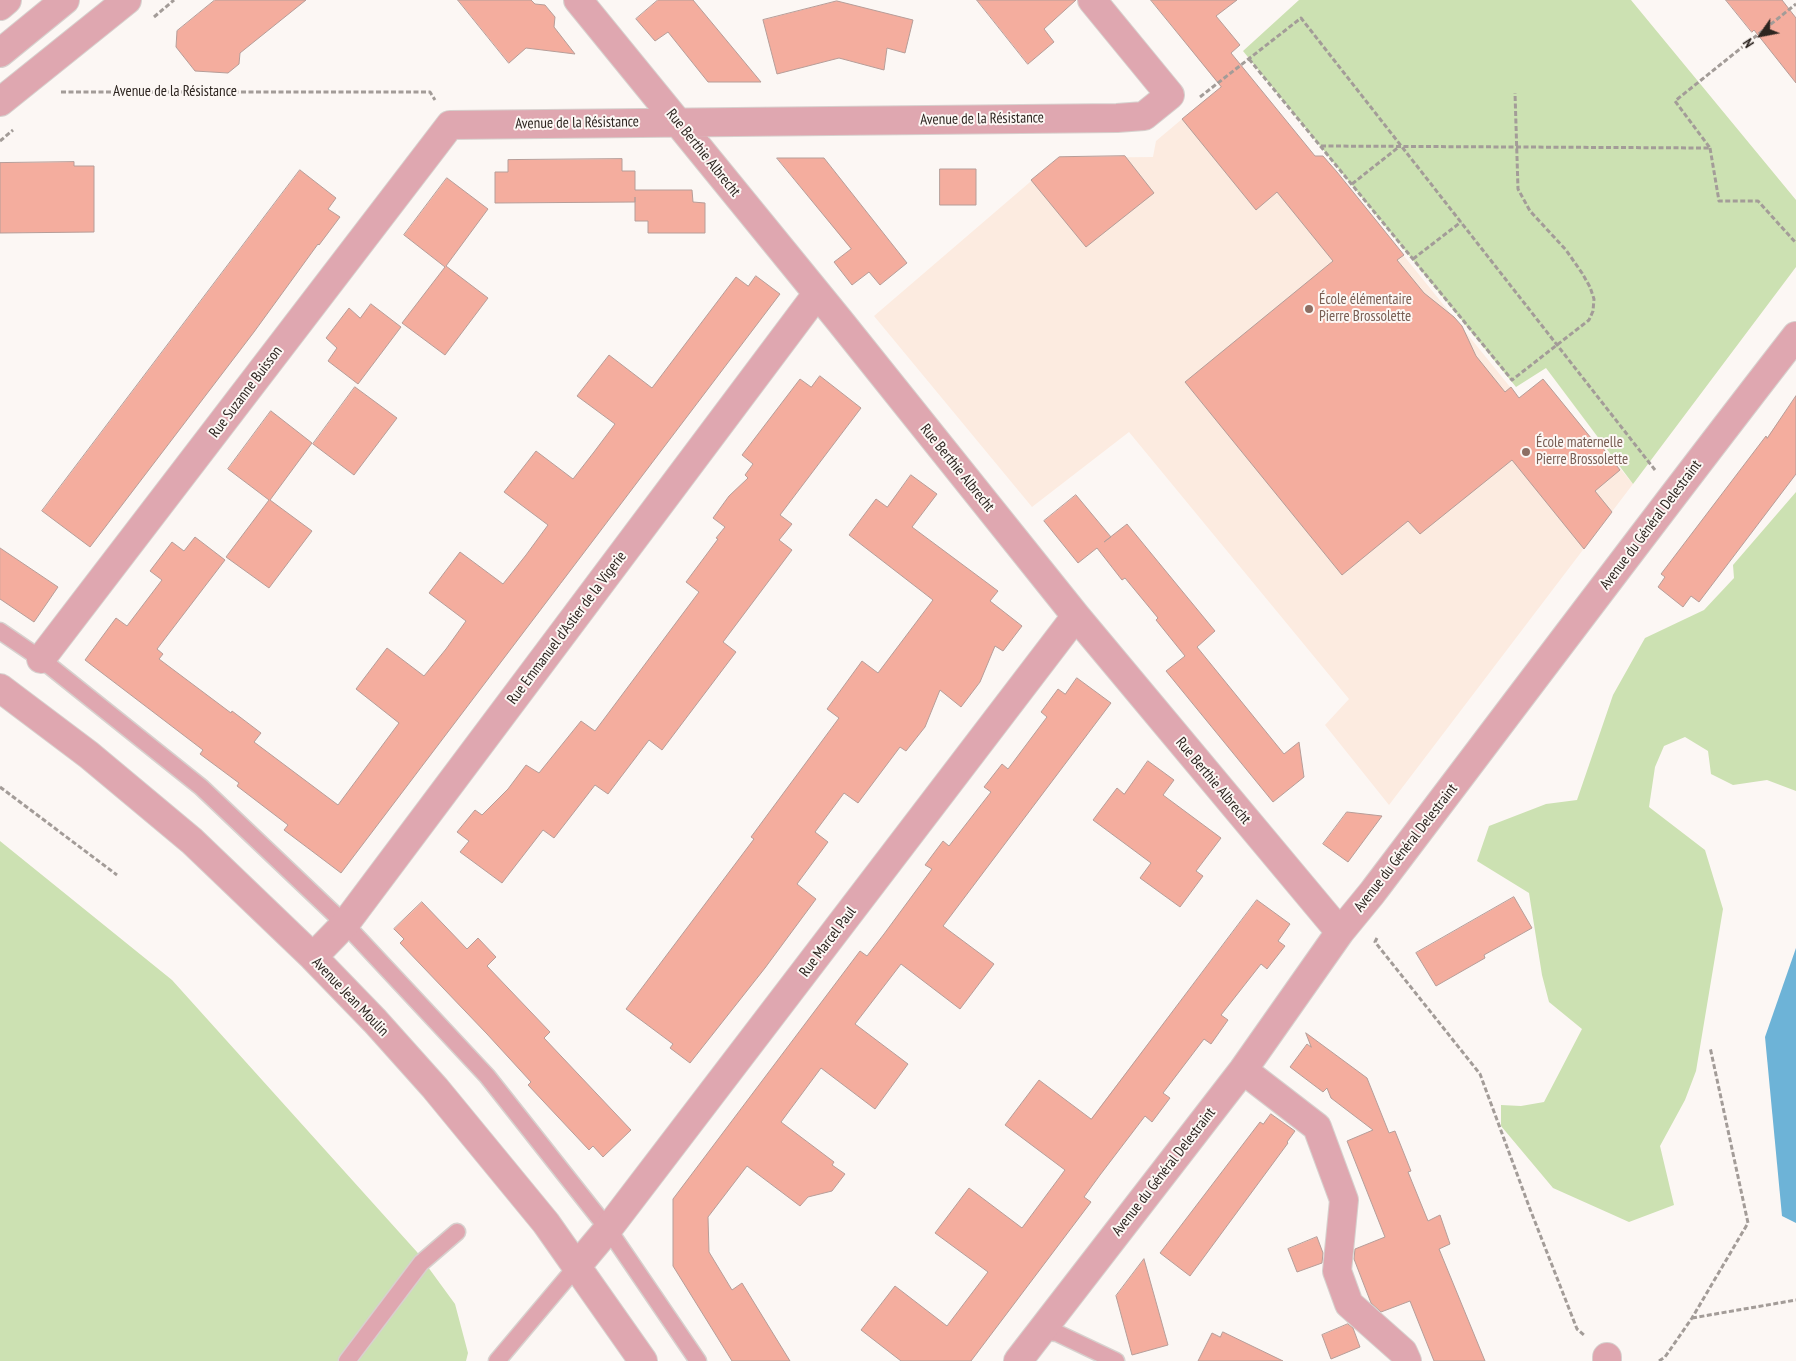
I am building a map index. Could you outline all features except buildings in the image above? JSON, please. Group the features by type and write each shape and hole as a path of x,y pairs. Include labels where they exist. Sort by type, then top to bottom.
{"street":[{"path":"0,6 7,0"},
{"path":"0,53 65,0"},
{"path":"0,102 127,0"},
{"name":"Rue Berthie Albrecht","path":"578,0 1076,616 1340,932"},
{"path":"1092,0 1170,95"},
{"name":"Avenue de la Résistance","path":"450,125 1117,118 1144,116 1170,95"},
{"name":"Rue Suzanne Buisson","path":"41,659 450,125"},
{"name":"Rue Emmanuel d'Astier de la Vigerie","path":"313,957 345,924 817,294"},
{"name":"Avenue du Général Delestraint","path":"1018,1361 1243,1070 1340,932 1372,893 1796,336"},
{"name":"Rue Marcel Paul","path":"577,1266 608,1229 1076,616"},
{"name":"Avenue Jean Moulin","path":"0,688 89,755 192,841 313,957 435,1088 541,1216 643,1361"},
{"path":"1243,1070 1317,1127 1344,1200 1337,1271 1349,1304 1403,1352 1407,1361"}],"lane":[{"path":"0,631 41,659 201,787 345,924 487,1076 608,1229 698,1361"},
{"path":"347,1361 421,1262 457,1232"},
{"path":"497,1361 577,1266"},
{"path":"1041,1331 1057,1333 1116,1361"}],"path":[{"path":"1796,4 1675,101 1710,148 1719,201 1758,201 1796,243"},
{"path":"1170,95 1182,112 1301,18 1674,494"},
{"path":"1249,58 1512,380 1589,320 1594,311 1594,299 1582,273 1566,250 1530,211 1518,189 1515,93"},
{"name":"Avenue de la Résistance","path":"55,92 430,92 450,125"},
{"path":"1321,146 1710,148"},
{"path":"1352,184 1400,146"},
{"path":"1413,259 1461,222"},
{"path":"0,787 117,875"},
{"path":"1380,933 1375,942 1480,1074 1577,1329 1607,1359"},
{"path":"1659,1361 1665,1357 1692,1318 1748,1223 1710,1048"},
{"path":"1692,1318 1796,1300"}],"shaded area":[{"path":"1207,98 1294,155 1323,156 1519,398 1543,379 1600,448 1602,447 1633,484 1389,805 1325,725 1349,699 1129,432 1032,507 874,316 1058,158 1153,157 1156,141"}],"green space":[{"path":"1299,0 1631,0 1796,200 1796,267 1633,484 1546,368 1516,387 1243,51"},
{"path":"1796,492 1796,791 1767,780 1733,785 1711,774 1708,751 1685,737 1664,746 1655,767 1649,807 1705,850 1723,909 1696,1071 1685,1100 1660,1146 1674,1205 1629,1222 1553,1188 1501,1126 1501,1105 1521,1106 1544,1102 1582,1029 1549,1002 1542,975 1529,893 1477,861 1489,826 1546,804 1577,800 1613,695 1645,638 1704,610 1734,578 1733,565"},
{"path":"0,841 172,980 417,1252 455,1304 468,1353 466,1361 0,1361"}],"water":[{"path":"1796,948 1796,1223 1782,1216 1765,1037"}],"place":[{"name":"École élémentaire Pierre Brossolette","path":"1309,309"},
{"name":"École maternelle Pierre Brossolette","path":"1526,452"}]}
